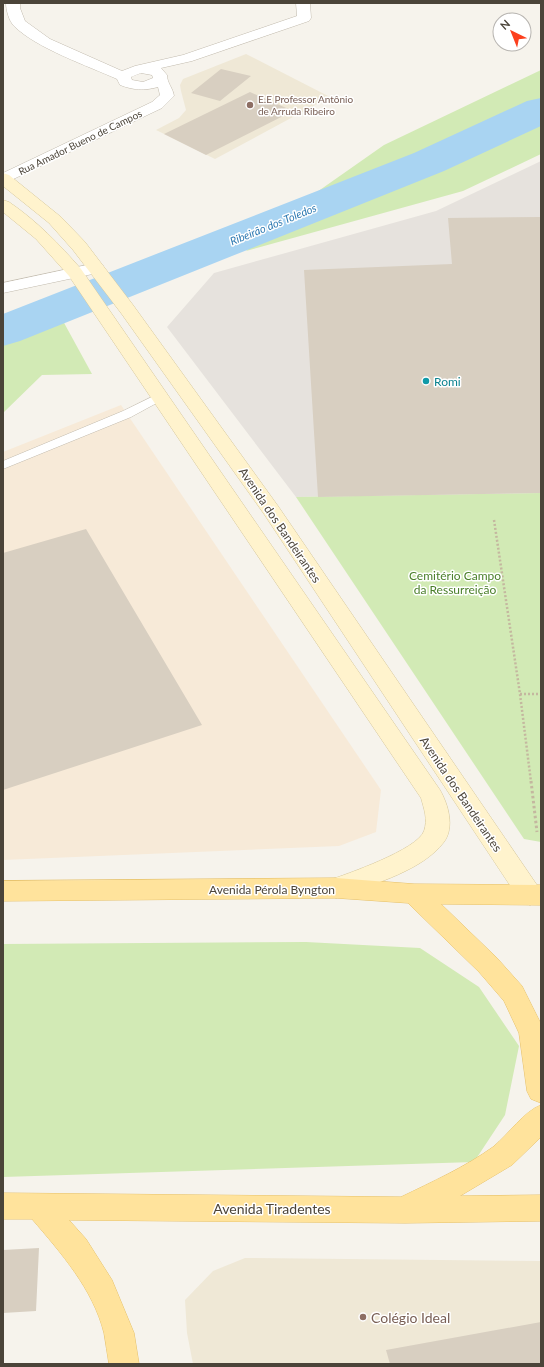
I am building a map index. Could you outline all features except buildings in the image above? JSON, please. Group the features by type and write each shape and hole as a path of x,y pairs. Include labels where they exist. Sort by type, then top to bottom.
{"main road":[{"name":"Avenida dos Bandeirantes","path":"3,178 55,220 79,246 127,309 272,510 537,900"},
{"path":"3,205 30,226 57,252 75,273 105,315 288,588 432,796 438,816 435,836 418,852 393,866 336,888"},
{"name":"Avenida Pérola Byngton","path":"3,891 336,888 414,894 537,900"},
{"path":"414,894 478,955 513,994 532,1034 541,1091"},
{"path":"405,1210 468,1178 502,1156 528,1132 541,1117"},
{"name":"Avenida Tiradentes","path":"3,1206 405,1210 541,1208"},
{"path":"39,1206 76,1249 102,1290 119,1332 124,1364"}],"street":[{"path":"13,3 13,8 20,23 45,42 124,77 126,82 132,85 149,85 187,58"},
{"path":"124,77 126,74 140,69 187,58 304,18 303,3"},
{"path":"140,69 156,71 160,77"},
{"name":"Rua Amador Bueno de Campos","path":"3,178 157,105 167,96 166,88 160,77"},
{"name":"Rua Amador Bueno de Campos","path":"142,86 151,95 157,105"},
{"path":"3,288 96,268"}],"lane":[{"path":"3,466 127,414 160,397"}],"path":[{"path":"494,520 520,694 537,832"},
{"path":"520,694 541,694"}],"shaded area":[{"name":"E.E Professor Antônio de Arruda Ribeiro","path":"246,54 330,97 215,159 156,130 179,118 186,110 180,85 183,79"},
{"name":"Romi","path":"541,161 541,493 296,497 167,327 214,273 436,211"},
{"path":"121,405 381,790 376,832 339,846 3,860 3,452"},
{"name":"Colégio Ideal","path":"245,1258 541,1261 541,1364 193,1364 187,1333 185,1300 213,1271"}],"green space":[{"path":"541,70 541,154 463,191 246,251 297,206 384,145"},
{"path":"57,310 92,374 42,375 3,413 3,331"},
{"name":"Cemitério Campo da Ressurreição","path":"541,493 541,842 524,839 296,497"},
{"path":"306,942 420,948 479,987 519,1046 505,1115 474,1162 3,1177 3,944"}],"waterway":[{"name":"Ribeirão dos Toledos","path":"3,331 429,162 541,110"}],"place":[{"name":"E.E Professor Antônio de Arruda Ribeiro","path":"250,105"},
{"name":"Romi","path":"426,381"},
{"name":"Colégio Ideal","path":"363,1317"}]}
